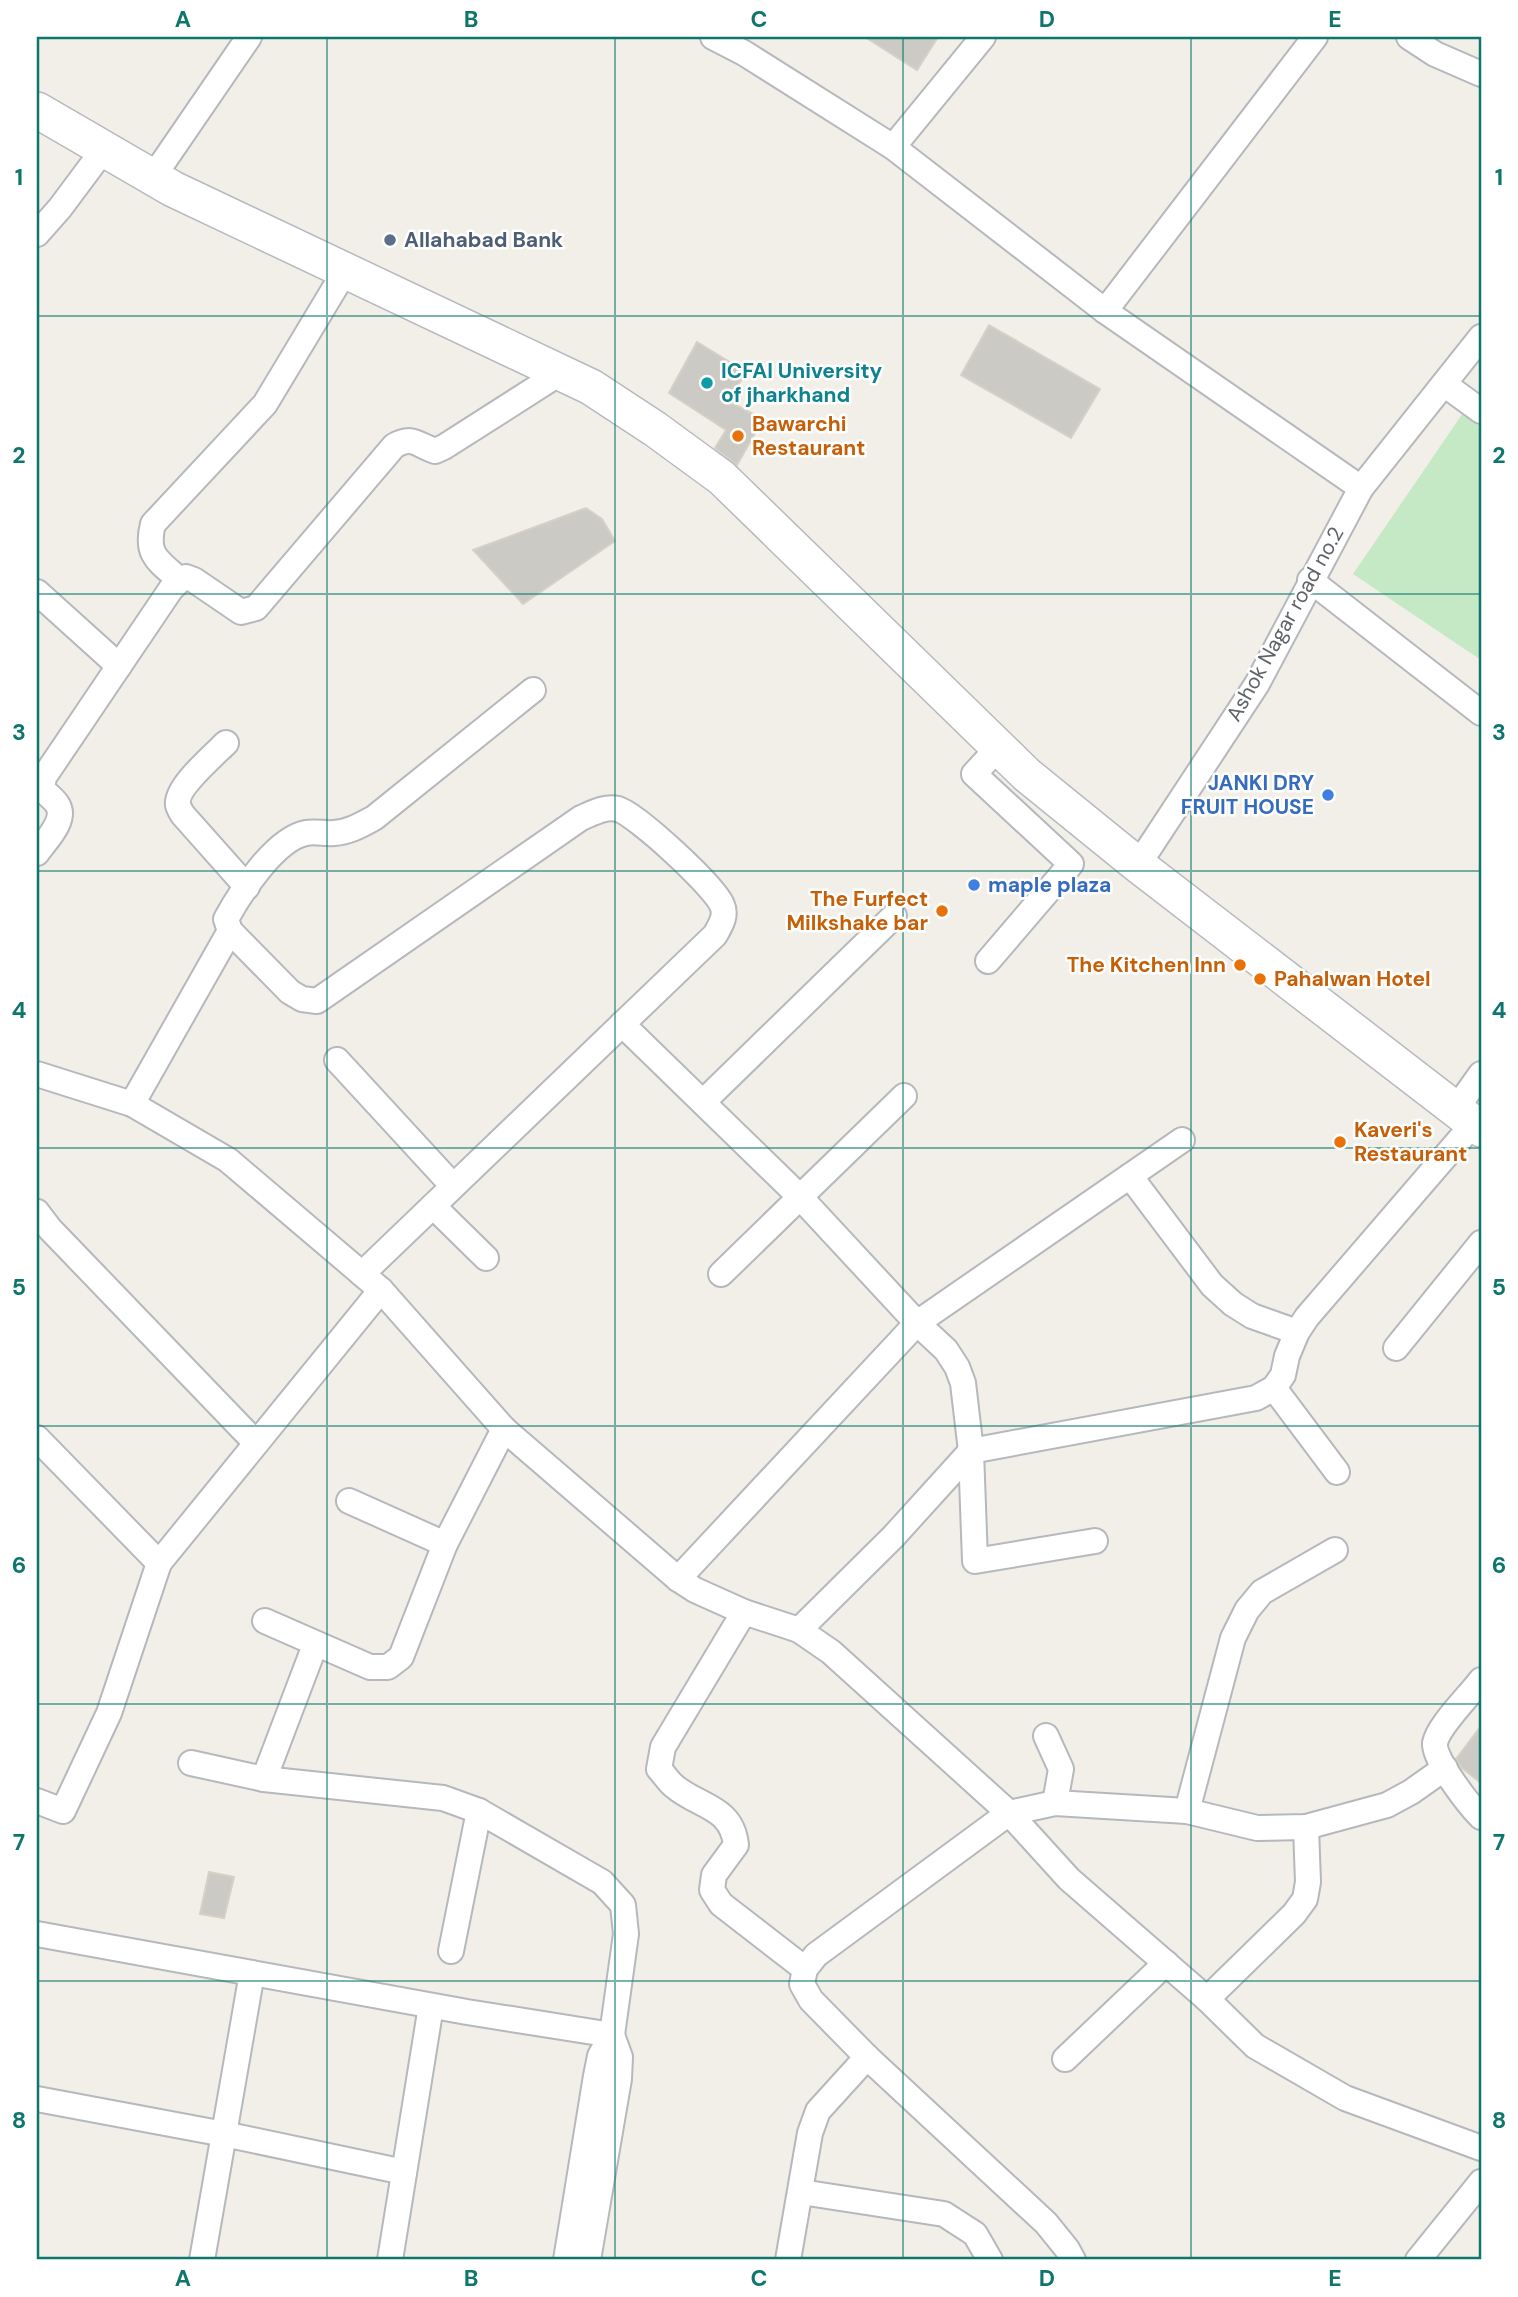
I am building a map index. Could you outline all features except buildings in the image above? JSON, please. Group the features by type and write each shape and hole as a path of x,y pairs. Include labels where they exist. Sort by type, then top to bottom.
{"street":[{"path":"153,177 249,37"},
{"path":"713,37 744,53 893,147 1105,311 1361,488"},
{"path":"893,147 983,37"},
{"path":"1105,311 1314,37"},
{"path":"1409,37 1435,54 1481,74"},
{"path":"37,110 153,177 591,387 623,408 722,478 1027,775 1139,865 1470,1120"},
{"path":"37,234 104,149"},
{"path":"180,580 156,559 151,550 153,524 265,404 345,271"},
{"name":"Ashok Nagar road no.2","path":"1139,865 1257,684 1361,488 1481,337"},
{"path":"37,853 58,824 61,813 57,803 47,796 42,788 44,778 171,589 180,580 186,577 194,580 241,612 256,608 394,446 404,440 413,441 435,451 560,373"},
{"path":"1444,384 1481,411"},
{"path":"1310,580 1481,713"},
{"path":"37,592 119,666"},
{"path":"362,1275 715,935 723,922 724,907 713,891 636,818 617,809 600,810 581,818 317,1001 302,999 290,992 230,931 226,919 271,856 289,839 307,833 351,831 374,818 533,690"},
{"path":"226,743 186,785 179,796 178,805 183,816 247,887"},
{"path":"988,961 1071,863 974,774 999,747"},
{"path":"703,1102 894,916"},
{"path":"132,1104 230,931"},
{"path":"622,1024 800,1197 917,1323 946,1350 963,1383 971,1451 975,1560 1095,1541"},
{"path":"337,1060 453,1186"},
{"path":"37,1074 132,1104 228,1160 381,1290 505,1429 678,1579 695,1590 744,1612 799,1630 831,1652 1009,1813 1069,1879 1207,1999 1255,2046 1345,2098 1481,2148"},
{"path":"799,1630 893,1537 971,1451 1256,1398 1274,1388 1283,1375 1297,1332 1307,1317 1470,1120 1481,1074"},
{"path":"721,1274 904,1096"},
{"path":"678,1579 917,1323 1182,1139"},
{"path":"1130,1176 1212,1285 1233,1304 1252,1316 1297,1332"},
{"path":"433,1206 486,1258"},
{"path":"37,1212 59,1239 256,1443"},
{"path":"1396,1348 1481,1242"},
{"path":"37,1801 63,1811 109,1713 159,1563 381,1290"},
{"path":"1274,1388 1338,1472"},
{"path":"265,1622 370,1667 388,1667 401,1657 445,1544 505,1429"},
{"path":"37,1438 159,1563"},
{"path":"349,1500 445,1544"},
{"path":"1187,1811 1233,1638 1247,1610 1262,1592 1335,1550"},
{"path":"744,1612 663,1747 659,1769 674,1787 720,1813 735,1830 737,1845 714,1875 712,1890 721,1904 805,1969"},
{"path":"264,1779 315,1645"},
{"path":"1481,1681 1442,1729 1435,1743 1438,1758 1481,1817"},
{"path":"1046,1736 1061,1769 1055,1803"},
{"path":"191,1763 264,1779 443,1798 479,1811 602,1882 623,1905 626,1934 612,2035 600,2056 566,2260"},
{"path":"1073,2260 1046,2222 867,2057 811,2000 802,1984 805,1969 816,1955 1009,1813 1055,1803 1187,1811 1257,1828 1306,1827 1387,1805 1445,1768"},
{"path":"452,1951 479,1811"},
{"path":"1207,1999 1294,1914 1305,1899 1308,1882 1306,1827"},
{"path":"37,1934 431,2006 612,2035"},
{"path":"1065,2059 1166,1963"},
{"path":"202,2260 252,1973"},
{"path":"390,2260 431,2006"},
{"path":"588,2260 619,2079 620,2057 612,2035"},
{"path":"788,2260 810,2133 818,2110 867,2057"},
{"path":"37,2099 224,2134 404,2172"},
{"path":"1418,2260 1481,2182"},
{"path":"801,2192 944,2214 975,2234 990,2260"}],"green space":[{"path":"1463,413 1481,426 1481,660 1353,574"}],"place":[{"name":"Allahabad Bank","path":"390,240"},
{"name":"ICFAI University of jharkhand","path":"707,383"},
{"name":"Bawarchi Restaurant","path":"738,436"},
{"name":"JANKI DRY FRUIT HOUSE","path":"1328,795"},
{"name":"maple plaza","path":"974,885"},
{"name":"The Furfect Milkshake bar","path":"942,911"},
{"name":"The Kitchen Inn","path":"1240,965"},
{"name":"Pahalwan Hotel","path":"1260,979"},
{"name":"Kaveri's Restaurant","path":"1340,1142"}]}
